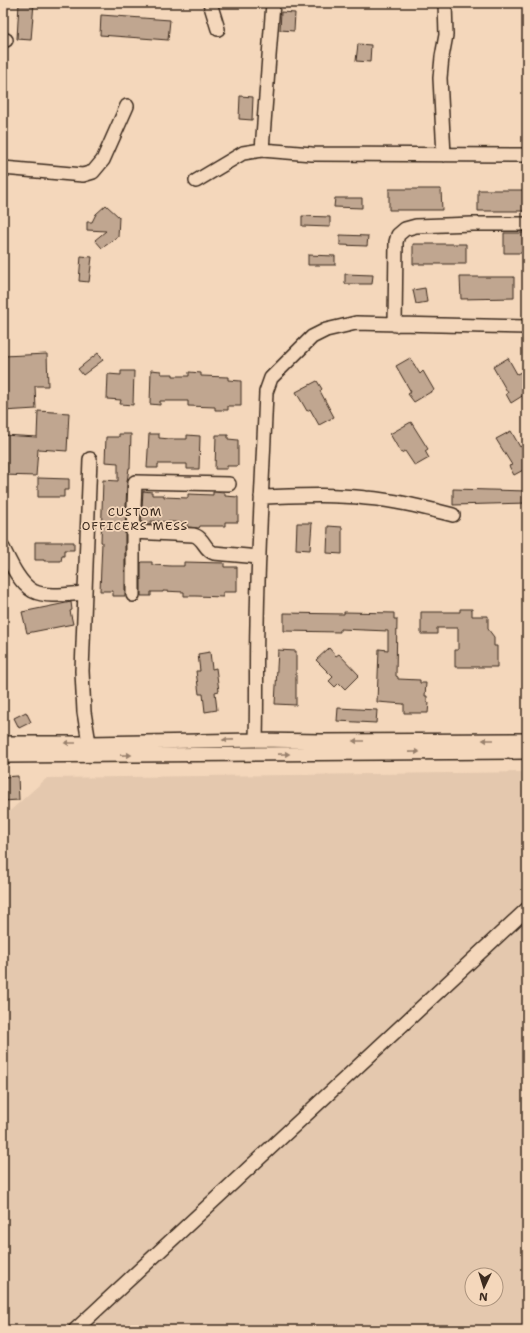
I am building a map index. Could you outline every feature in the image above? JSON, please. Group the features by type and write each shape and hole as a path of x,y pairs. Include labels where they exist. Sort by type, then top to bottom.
{"street":[{"path":"210,3 218,29"},
{"path":"262,150 272,3"},
{"path":"444,155 440,78 446,35 445,3"},
{"path":"3,168 83,175 93,172 103,160 127,106"},
{"path":"196,181 243,153 262,150 312,154 527,155"},
{"path":"395,325 396,242 398,235 405,229 416,226 527,224"},
{"path":"256,740 260,497 266,392 270,378 312,337 318,333 337,326 356,324 527,327"},
{"path":"89,744 84,712 82,671 90,459"},
{"path":"133,596 135,482 229,484"},
{"path":"260,497 323,495 367,498 420,507 454,515"},
{"path":"133,532 194,534 200,538 210,552 214,554 259,557"},
{"path":"3,548 19,578 34,592 44,595 85,593"},
{"path":"3,744 89,744 256,740 527,740"},
{"path":"3,756 527,752"},
{"path":"75,1330 527,909"}],"shaded area":[{"path":"527,772 527,1330 3,1330 3,817 47,778"}],"building":[{"path":"19,3 34,3 31,40 17,39"},
{"path":"281,12 295,13 294,31 280,30"},
{"path":"101,15 170,20 168,40 100,35"},
{"path":"358,44 371,45 370,62 356,61"},
{"path":"240,96 253,97 252,120 239,119"},
{"path":"389,189 441,189 442,210 389,210"},
{"path":"478,190 527,190 527,211 478,211"},
{"path":"335,198 362,198 362,208 334,207"},
{"path":"106,205 119,217 118,237 102,248 95,240 106,231 87,230 87,222 92,222 96,214"},
{"path":"302,216 330,217 330,227 302,226"},
{"path":"504,233 527,233 527,253 504,253"},
{"path":"340,235 368,236 367,246 340,245"},
{"path":"413,244 466,244 466,264 413,264"},
{"path":"308,255 335,256 335,265 308,265"},
{"path":"81,256 92,257 89,282 79,281"},
{"path":"345,274 373,275 372,284 345,284"},
{"path":"460,277 514,277 514,298 461,299"},
{"path":"425,288 427,302 416,304 413,290"},
{"path":"98,353 103,360 83,375 78,369"},
{"path":"47,354 48,386 35,386 36,409 3,411 3,356"},
{"path":"410,358 420,374 423,371 434,390 414,402 408,394 411,392 396,366"},
{"path":"508,358 517,374 521,372 527,383 527,393 511,403 506,394 508,393 493,367"},
{"path":"151,370 161,371 161,374 173,374 173,376 189,376 189,372 201,373 201,376 228,377 228,380 241,381 241,406 228,406 228,410 215,410 215,407 188,406 188,401 160,401 160,405 150,404"},
{"path":"121,371 134,371 133,405 120,404 121,400 107,399 108,374 121,375"},
{"path":"317,381 322,389 320,391 334,417 319,425 310,409 307,411 296,392"},
{"path":"38,411 69,413 67,451 38,449 36,476 3,475 3,435 37,437"},
{"path":"411,422 428,449 425,451 429,458 415,466 405,451 401,453 390,434"},
{"path":"511,431 520,447 524,444 527,449 527,468 514,475 509,466 512,465 496,439"},
{"path":"119,434 131,434 130,468 127,482 125,532 125,596 113,596 113,591 100,591 103,480 118,481 118,463 105,462 106,437 119,437"},
{"path":"149,434 159,434 159,438 170,439 187,439 187,435 200,436 199,469 187,469 187,464 158,464 158,468 147,468"},
{"path":"216,435 228,435 228,439 238,440 238,466 227,466 227,469 215,469"},
{"path":"38,478 69,479 69,490 64,490 64,497 38,497"},
{"path":"453,489 527,491 527,503 453,505"},
{"path":"143,491 152,492 152,495 164,495 164,497 188,498 188,494 213,495 213,492 225,493 225,496 238,497 238,522 225,522 225,526 200,526 199,528 187,527 187,523 174,522 151,521 151,525 141,524"},
{"path":"297,523 312,523 310,550 296,549"},
{"path":"328,526 342,527 342,554 327,553"},
{"path":"35,542 74,542 74,550 64,550 64,556 62,556 61,561 35,560"},
{"path":"142,562 152,562 152,565 171,566 184,566 184,562 224,563 224,567 237,567 237,592 223,592 223,597 184,596 184,592 163,591 151,592 151,596 141,596"},
{"path":"71,602 72,610 70,611 73,624 27,633 22,612"},
{"path":"460,609 472,609 472,616 488,616 488,629 494,637 494,646 497,646 497,667 455,667 455,650 458,650 458,628 437,628 437,634 421,634 421,612 460,612"},
{"path":"344,612 394,613 394,619 397,619 396,676 398,679 420,680 420,683 426,683 425,696 427,696 427,702 429,703 428,713 404,713 404,704 377,702 379,649 388,650 388,631 340,629 340,632 284,631 284,613 344,614"},
{"path":"329,648 336,656 339,654 359,675 345,689 339,683 335,687 329,681 333,677 316,660"},
{"path":"278,650 296,651 296,705 275,704"},
{"path":"210,652 212,669 216,668 219,691 215,692 217,710 205,712 203,694 199,694 196,671 200,671 198,654"},
{"path":"338,708 377,710 376,723 337,721"},
{"path":"26,712 31,722 19,728 14,718"},
{"path":"18,776 19,800 3,801 3,777"}],"district":[{"name":"CUSTOM OFFICERS MESS","path":"135,519"}]}
